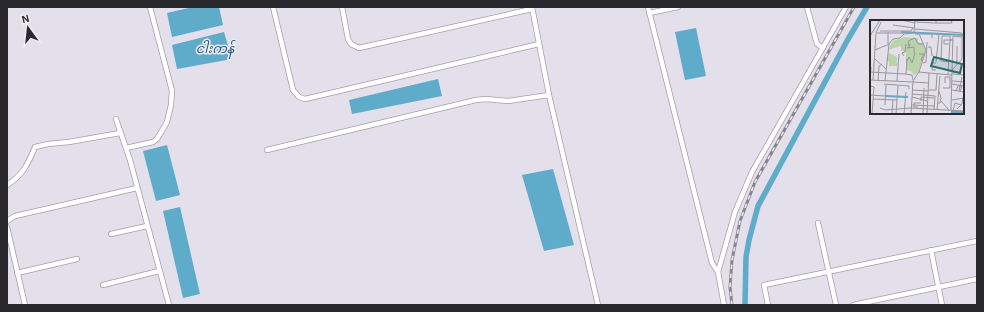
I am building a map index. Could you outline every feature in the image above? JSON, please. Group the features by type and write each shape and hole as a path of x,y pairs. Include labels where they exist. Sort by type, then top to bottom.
{"street":[{"path":"126,148 153,142 157,139 167,122 171,105 172,90 150,7"},
{"path":"273,7 293,90 299,97 305,99 540,44"},
{"path":"342,7 348,39 351,44 359,48 532,8 550,95 598,305"},
{"path":"648,7 712,263 718,272 724,305"},
{"path":"649,13 678,7"},
{"path":"807,7 817,44 823,48"},
{"path":"718,272 735,212 752,172 846,7"},
{"path":"267,150 476,100 486,99 508,101 550,95"},
{"path":"116,119 126,148 169,305"},
{"path":"7,185 27,167 35,147 120,133"},
{"path":"7,220 15,216 137,188"},
{"path":"818,223 836,305"},
{"path":"111,234 147,226"},
{"path":"7,227 25,305"},
{"path":"768,305 764,285 977,240"},
{"path":"930,250 942,305"},
{"path":"17,273 77,259"},
{"path":"103,285 159,271"},
{"path":"853,305 977,280"}],"water":[{"name":"ငါးကန်","path":"193,7 219,7 223,25 172,37 167,13"},
{"path":"696,28 706,76 685,80 675,32"},
{"name":"ငါးကန်","path":"224,32 232,59 177,69 172,45"},
{"path":"438,79 442,96 352,114 349,100"},
{"path":"167,145 180,195 156,201 143,151"},
{"path":"553,169 574,245 544,251 522,175"},
{"path":"180,207 200,294 183,298 163,211"}],"waterway":[{"path":"745,305 746,257 758,206 847,41 867,7"}],"railway":[{"path":"732,305 730,287 732,260 740,221 755,182 854,7"}]}
